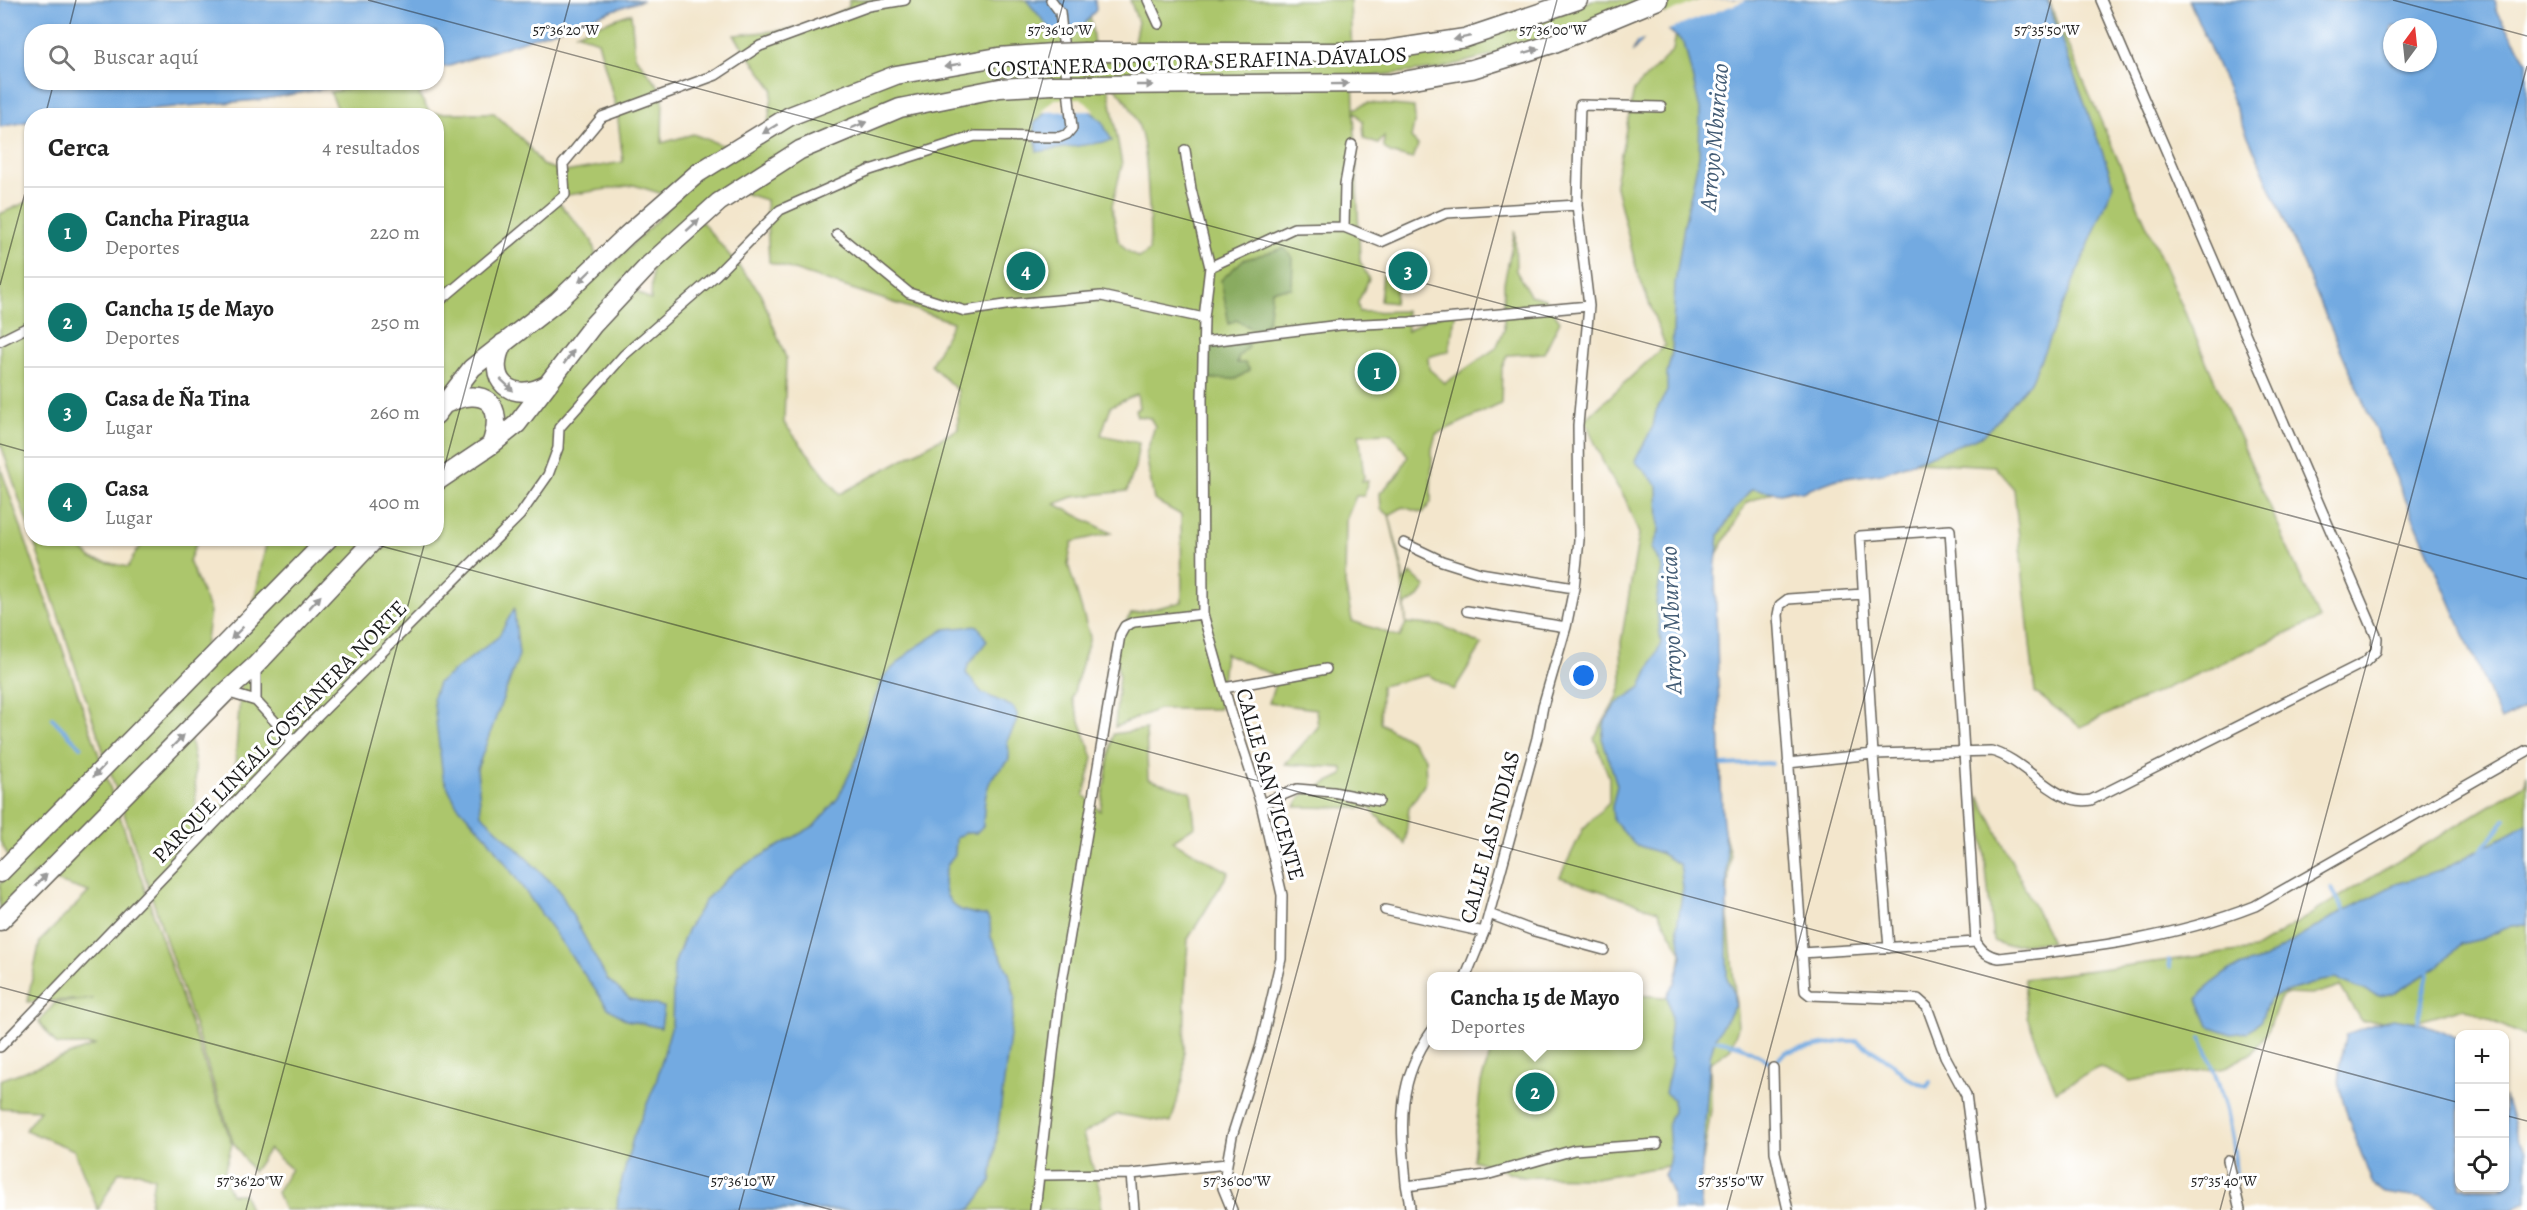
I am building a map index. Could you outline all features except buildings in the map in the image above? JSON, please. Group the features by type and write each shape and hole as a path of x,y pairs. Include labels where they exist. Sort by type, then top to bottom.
{"highway":[{"name":"COSTANERA DOCTORA SERAFINA DÁVALOS","path":"444,405 472,368 558,301 627,235 698,173 790,116 896,75 998,57 1053,53 1386,50 1465,38 1578,0"},
{"name":"COSTANERA DOCTORA SERAFINA DÁVALOS","path":"444,477 491,445 517,424 592,325 650,264 718,202 800,150 900,108 1000,88 1052,85 1391,82 1472,69 1552,44 1658,0"},
{"path":"503,344 498,353 496,366 500,379 509,389 516,393 527,393 548,384"},
{"path":"444,407 460,396 483,398 493,406 498,417 491,445"},
{"path":"0,873 322,546"},
{"path":"0,921 226,692 256,665 369,546"}],"street":[{"path":"444,297 565,195 563,164 602,117 716,75 760,46 869,6 905,0"},
{"name":"PARQUE LINEAL COSTANERA NORTE","path":"0,1047 293,741 520,515 549,475 558,448 559,428 624,355 716,275 780,210 870,170 975,136 1060,137 1067,134 1072,128 1060,12 1051,0"},
{"path":"1148,0 1159,24"},
{"path":"1788,763 1873,754 1991,751 2004,754 2066,798 2079,802 2091,800 2365,662 2376,651 2377,638 2101,0"},
{"name":"CALLE LAS INDIAS","path":"1469,972 1489,914 1566,627 1574,588 1580,510 1578,426 1589,306 1577,206 1580,105 1661,107"},
{"path":"1344,227 1345,184 1352,145"},
{"path":"1185,150 1191,189 1210,267 1294,228 1344,227 1382,242 1446,213 1577,206"},
{"path":"837,234 909,293 965,311 1012,304 1101,296 1204,318"},
{"name":"CALLE SAN VICENTE","path":"1210,267 1203,342 1203,614 1261,804 1282,895 1281,958 1261,1045 1232,1136 1227,1164 1224,1188 1232,1210"},
{"path":"1203,342 1340,325 1410,322 1589,306"},
{"path":"0,341 24,329"},
{"path":"1889,948 1873,754 1860,536 1950,530 1976,942 1982,951 2000,958 2083,948 2182,930 2219,920 2255,906 2527,751"},
{"path":"1404,543 1442,561 1480,573 1574,588"},
{"path":"1863,594 1788,599 1780,605 1778,615 1805,992 1810,995 1918,999 1927,1007 1945,1056 1966,1095 1981,1210"},
{"path":"1467,611 1566,627"},
{"path":"1035,1210 1060,994 1120,635 1125,626 1134,622 1203,614"},
{"path":"256,665 256,701"},
{"path":"1224,688 1326,669"},
{"path":"226,692 256,701 293,741"},
{"path":"1261,804 1297,789 1333,792 1379,801"},
{"path":"1385,910 1484,932"},
{"path":"1489,914 1534,931 1604,950"},
{"path":"1801,953 1976,942"},
{"path":"1410,1210 1401,1122 1403,1097 1414,1062 1427,1038"},
{"path":"1773,1068 1775,1152 1788,1210"},
{"path":"1407,1186 1486,1175 1574,1150 1657,1144"},
{"path":"2228,1161 2240,1210"},
{"path":"1040,1175 1131,1174 1227,1164"},
{"path":"1131,1174 1134,1210"}],"green space":[{"path":"849,0 1088,0 1095,52 1100,61 1130,61 1138,22 1130,0 1350,0 1352,58 1562,13 1593,0 1645,0 1526,46 1438,69 1353,78 1354,109 1368,103 1414,107 1415,119 1411,138 1418,145 1413,159 1390,153 1384,148 1384,137 1378,144 1364,139 1363,122 1354,111 1360,261 1369,279 1358,302 1359,312 1406,311 1407,331 1425,320 1456,310 1449,351 1428,357 1429,369 1445,383 1496,348 1504,330 1504,283 1515,231 1516,271 1530,295 1545,299 1560,321 1544,353 1507,355 1502,368 1501,404 1436,434 1432,449 1431,502 1423,513 1403,507 1389,515 1381,509 1380,493 1398,475 1408,456 1391,433 1359,434 1364,477 1362,481 1368,481 1364,496 1356,496 1346,520 1345,584 1352,621 1400,637 1406,623 1443,626 1482,645 1454,690 1428,675 1381,686 1380,723 1411,741 1425,758 1426,782 1409,808 1405,844 1369,808 1295,807 1302,795 1343,775 1343,768 1285,764 1318,727 1316,709 1269,703 1277,677 1225,653 1219,709 1158,709 1115,727 1119,675 1113,641 1131,614 1182,602 1181,515 1154,500 1146,454 1155,426 1150,418 1137,416 1135,410 1139,408 1137,394 1111,406 1101,435 1139,443 1135,467 1127,491 1073,497 1055,504 1111,533 1072,542 1068,564 1090,637 1072,698 1093,758 1084,795 1100,811 1113,734 1146,729 1148,779 1191,792 1195,826 1172,841 1229,872 1188,939 1184,1076 1171,1123 1117,1114 1083,1134 1101,1194 1101,1210 284,1210 277,1192 291,1169 269,1149 253,1172 233,1142 35,546 79,546 92,559 128,567 141,546 195,546 189,561 210,611 204,655 248,632 266,546 444,546 444,113 494,113 526,143 542,165 565,172 623,162 617,111 598,41 576,33 631,13 635,56 663,92 662,143 693,134 722,145 759,142 766,137 773,89 734,35 805,28 849,7","holes":["1107,80 1129,105 1140,130 1146,158 1150,243 1149,251 1139,258 1126,250 1118,240 1112,206 1122,165","634,185 672,197 664,213 601,275 592,241 554,197","725,187 766,200 769,262 953,322 931,365 958,391 958,429 840,494 784,423 786,358 760,292 702,222 675,229","653,250 651,300 627,285 618,285","242,665 233,795 215,814 196,814 195,765 187,721"]},
{"path":"1654,0 1709,0 1892,446 1747,502 1714,559 1718,807 1730,856 1727,904 1738,1027 1730,1049 1710,1063 1711,1110 1703,1160 1595,1178 1523,1177 1473,1160 1481,1082 1492,1050 1643,1050 1643,995 1675,998 1681,952 1658,911 1560,877 1583,829 1609,802 1609,777 1594,738 1618,696 1622,682 1621,642 1639,534 1625,498 1607,471 1585,420 1665,345 1637,271 1615,183 1634,90 1673,50 1678,25 1657,6"},
{"path":"1918,0 2048,0 2319,619 2080,727 2035,692 2014,489 1994,466 1902,461"},
{"path":"425,90 419,95 427,108 338,108 330,92"},
{"path":"24,203 24,513 0,442 0,214"},
{"path":"1284,248 1293,258 1292,288 1272,290 1268,322 1260,330 1236,320 1229,324 1221,280 1243,260"},
{"path":"1398,274 1394,303 1380,301 1383,275"},
{"path":"1247,341 1248,348 1239,356 1237,363 1245,363 1250,370 1236,379 1207,379 1208,348"},
{"path":"0,466 24,536 24,546 27,546 232,1144 223,1176 231,1194 244,1194 250,1210 149,1210 154,1178 139,1172 119,1172 98,1210 74,1150 25,1130 40,1110 0,1108 0,1080 96,1045 57,1045 39,1022 55,1003 93,999 27,1002 40,941 89,892 34,874 0,909 0,884 15,868 0,841"},
{"path":"1389,515 1402,567 1403,583 1411,573 1426,587 1419,597 1405,606 1406,623 1401,567"},
{"path":"2527,774 2527,1037 2464,1008 2418,1021 2361,1021 2340,986 2312,995 2285,994 2280,998 2269,1029 2252,1053 2226,1067 2130,1081 2100,1067 2056,1091 2027,1017 2024,979 2254,949 2525,784"},
{"path":"1979,796 2052,942 2004,945 1993,941"}],"water":[{"path":"0,0 643,0 444,67 444,24 24,24 24,90 317,90 259,100 163,108 24,108 24,122 0,127"},
{"path":"1026,0 1095,0 1096,10 1078,32 1054,33"},
{"name":"Arroyo Mburicao","path":"1707,0 2047,0 2114,184 2032,380 1984,435 1884,473 1837,479 1802,492 1792,490 1781,493 1752,489 1735,509 1719,535 1715,573 1722,813 1727,857 1727,978 1733,991 1735,1005 1716,1036 1710,1056 1700,1195 1702,1210 1673,1210 1672,1193 1664,1175 1670,1157 1668,1124 1673,1112 1673,1099 1665,1093 1672,1061 1668,1051 1671,1017 1667,995 1675,983 1682,956 1677,927 1683,888 1680,865 1660,853 1634,844 1613,820 1612,807 1617,785 1602,738 1605,721 1616,704 1641,687 1661,643 1656,603 1662,568 1652,548 1659,532 1658,486 1635,461 1653,426 1656,411 1667,391 1667,373 1672,352 1675,284 1684,226 1699,156 1700,109 1684,43 1667,29 1648,34 1632,53 1643,28"},
{"path":"2189,0 2494,0 2496,11 2527,62 2527,707 2501,720"},
{"path":"1080,101 1102,122 1112,141 1037,152 1034,124 1056,102"},
{"path":"514,609 519,655 477,769 481,814 559,890 607,979 630,999 664,1007 661,1028 626,1020 608,1008 486,836 456,804 443,777 433,697 438,683 498,637"},
{"path":"978,626 987,641 968,665 966,673 982,693 1013,707 1017,714 1016,723 1007,741 1008,761 996,772 987,789 983,826 976,833 964,833 956,838 955,855 947,867 944,883 948,898 959,909 987,916 990,922 991,937 1009,973 1015,997 991,1181 970,1210 617,1210 618,1195 633,1138 656,1082 672,1024 674,965 687,930 706,899 736,870 814,826 838,798 857,758 870,710 885,675 913,649 945,629"},
{"path":"2527,824 2527,925 2511,926 2482,939 2461,944 2439,966 2395,993 2379,996 2336,979 2322,981 2276,995 2269,1000 2260,1022 2247,1032 2231,1034 2209,1026 2198,999 2208,986 2230,970 2264,959 2339,913 2396,884 2440,871"},
{"path":"2393,1018 2427,1025 2455,1038 2455,1192 2509,1192 2509,1110 2518,1140 2527,1151 2527,1201 2513,1210 2438,1210 2420,1198 2384,1193 2373,1185 2349,1121 2339,1086 2341,1055 2346,1034"}],"pier":[{"path":"1700,0 1747,0 1632,44 1641,25"},
{"path":"1081,98 1094,111 1041,112 1055,99"}],"waterway":[{"path":"52,718 81,747"},
{"path":"1722,765 1772,763"},
{"path":"2480,852 2506,819"},
{"path":"2332,889 2344,911"},
{"path":"2169,960 2170,967"},
{"path":"2418,1021 2429,969"},
{"path":"2201,1038 2225,1106 2236,1176"},
{"path":"1712,1039 1739,1045 1774,1064 1785,1052 1845,1041 1857,1041 1892,1063 1906,1077 1927,1087 1930,1082"}],"place":[{"name":"Casa","path":"1026,271"},
{"name":"Casa de Ña Tina","path":"1408,271"},
{"name":"Cancha Piragua","path":"1377,372"},
{"name":"Cancha 15 de Mayo","path":"1535,1092"}]}
